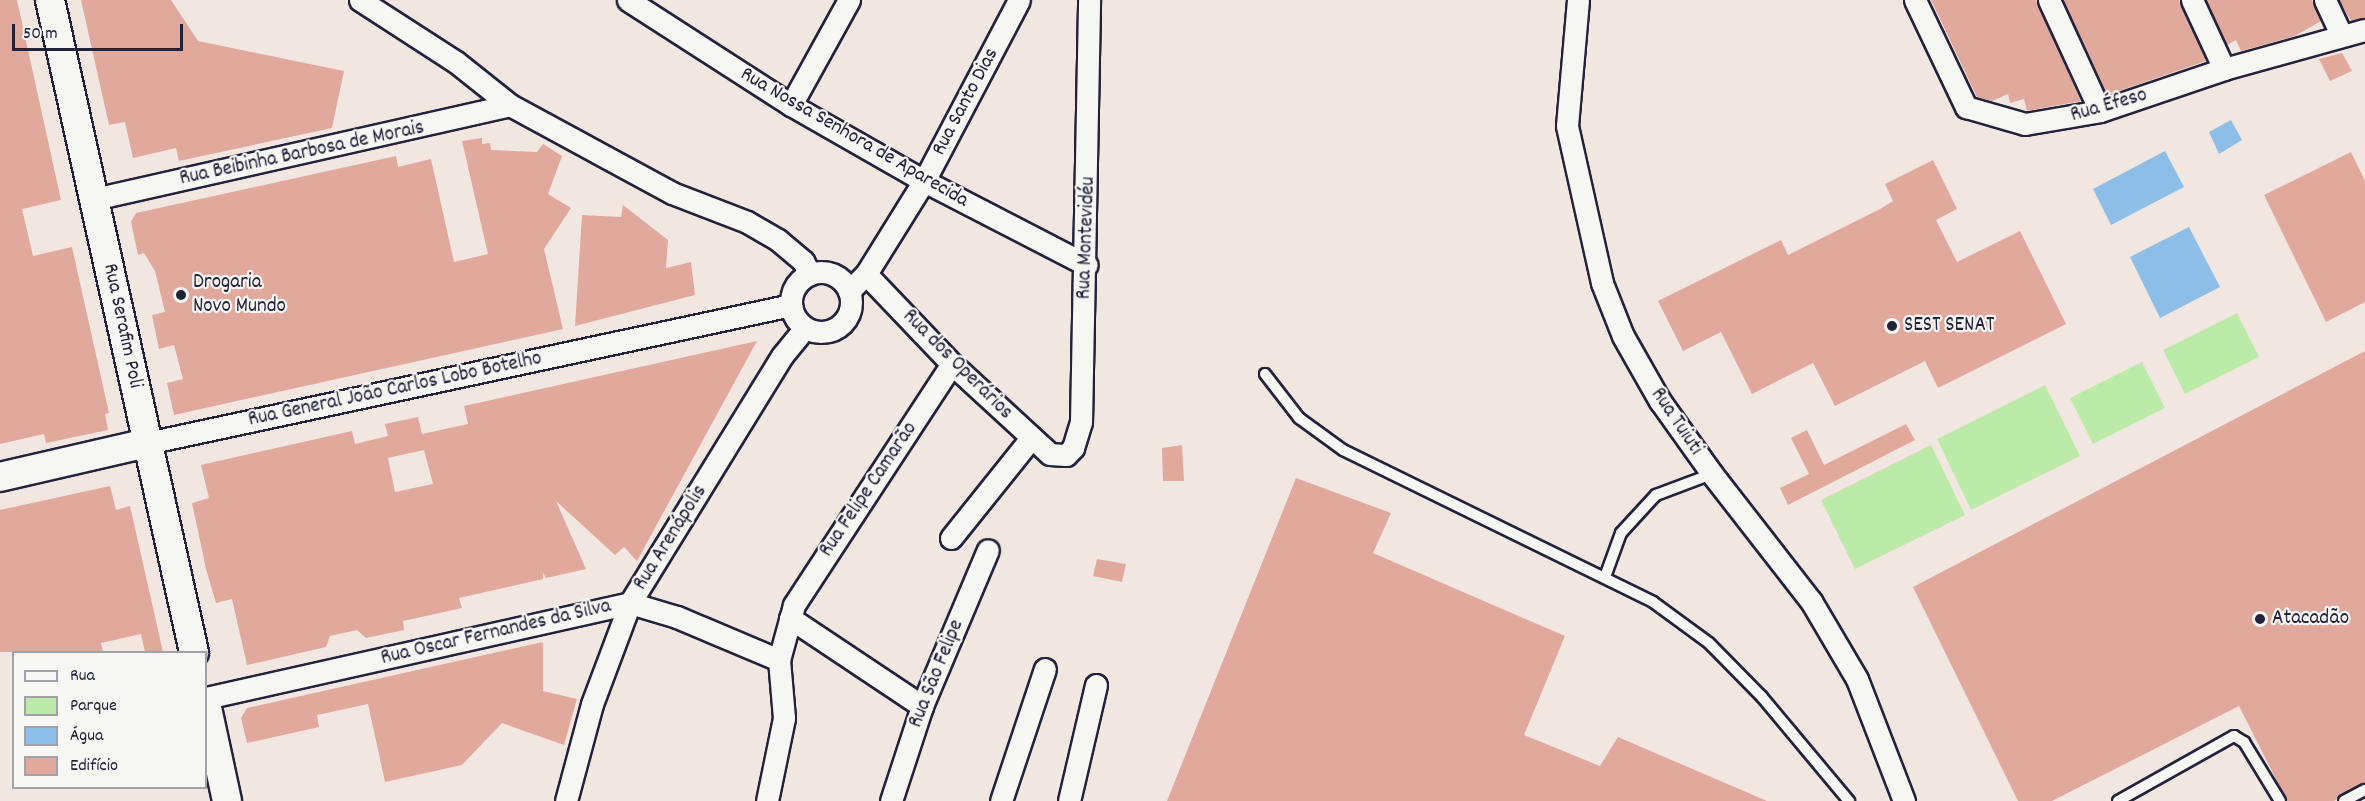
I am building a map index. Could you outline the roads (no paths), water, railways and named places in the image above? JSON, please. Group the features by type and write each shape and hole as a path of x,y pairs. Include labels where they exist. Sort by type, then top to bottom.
{"street":[{"name":"Rua Serafim Poli","path":"50,0 194,651"},
{"path":"360,0 456,62 510,105 672,193 747,222 790,249 810,274"},
{"name":"Rua Nossa Senhora de Aparecida","path":"628,0 791,105 924,181 1087,265"},
{"path":"791,105 849,0"},
{"name":"Rua Santo Dias","path":"849,291 866,274 924,181 1019,0"},
{"name":"Rua Montevidéu","path":"1050,454 1066,455 1078,438 1087,265 1089,0"},
{"name":"Rua Tuiuti","path":"1578,0 1567,126 1602,283 1623,336 1660,401 1712,474 1811,601 1857,679 1904,801"},
{"name":"Rua Éfeso","path":"1915,0 1961,99 1972,111 2025,124 2100,111 2224,69 2341,34 2365,30"},
{"path":"2049,0 2100,111"},
{"path":"2192,0 2224,69"},
{"path":"2325,0 2341,34"},
{"name":"Rua Beibinha Barbosa de Morais","path":"94,200 510,105"},
{"path":"831,273 849,291 851,307 842,324 824,333 805,328 791,304 796,286 810,274 831,273"},
{"name":"Rua dos Operários","path":"866,274 952,364 1050,454"},
{"name":"Rua General João Carlos Lobo Botelho","path":"0,477 147,443 791,304"},
{"name":"Rua Arenápolis","path":"566,801 592,704 630,603 782,356 805,328"},
{"name":"Rua Felipe Camarão","path":"767,801 784,718 779,660 790,618 800,593 952,364"},
{"path":"951,538 1031,438"},
{"name":"Rua São Felipe","path":"891,801 922,706 988,550"},
{"name":"Rua Oscar Fernandes da Silva","path":"207,698 630,603 677,617 779,660"},
{"path":"790,618 922,706"},
{"path":"1001,801 1045,669"},
{"path":"1069,801 1096,685"},
{"path":"207,708 227,801"}],"lane":[{"path":"1265,374 1299,418 1343,450 1434,491 1653,602 1709,643 1762,697 1849,801"},
{"path":"1605,578 1621,533 1656,495 1712,474"},
{"path":"2118,801 2234,736 2244,742 2280,801"},
{"path":"2344,801 2365,790"}],"water":[{"path":"2231,120 2242,140 2219,154 2209,132"},
{"path":"2165,151 2184,187 2111,225 2093,189"},
{"path":"2189,227 2220,287 2160,318 2130,257"}],"place":[{"name":"Drogaria Novo Mundo","path":"181,295"},
{"name":"SEST SENAT","path":"1892,326"},
{"name":"Atacadão","path":"2260,619"}]}
